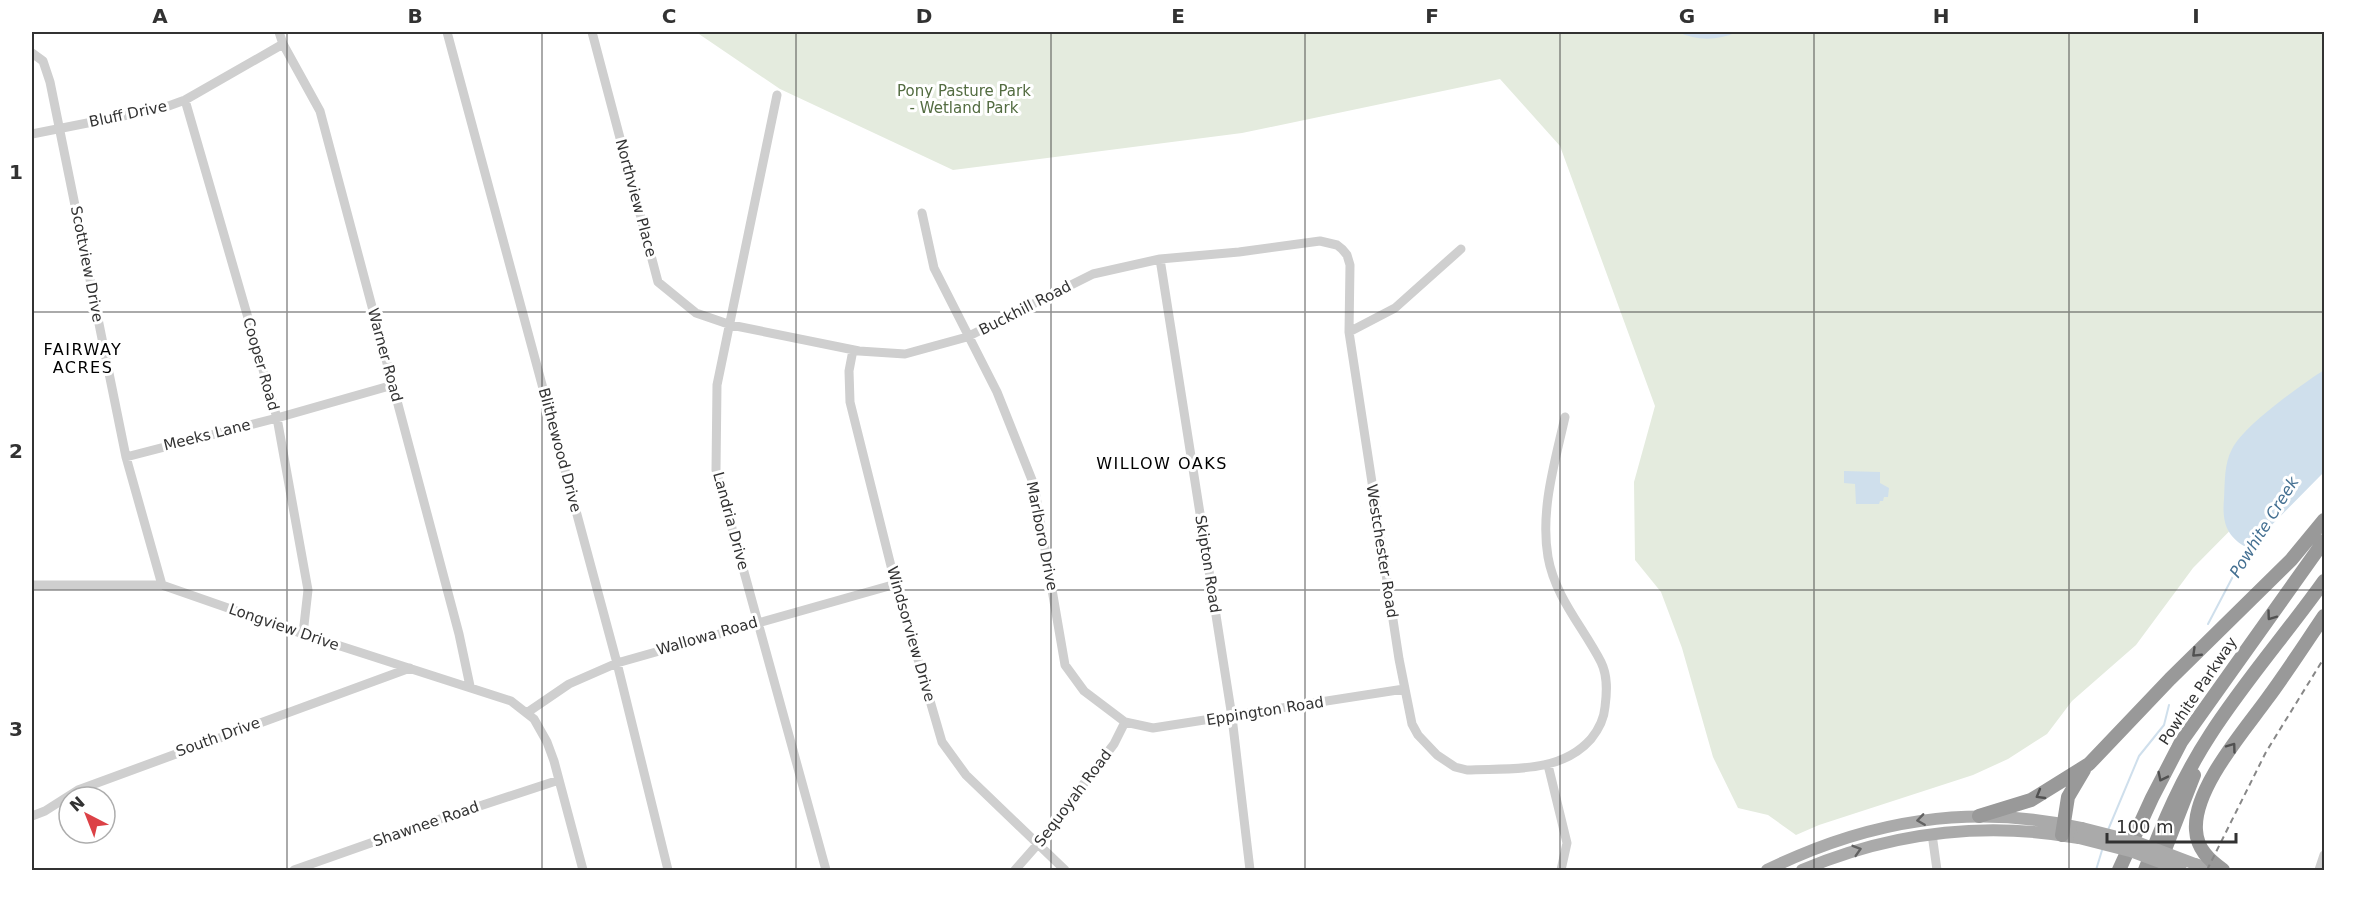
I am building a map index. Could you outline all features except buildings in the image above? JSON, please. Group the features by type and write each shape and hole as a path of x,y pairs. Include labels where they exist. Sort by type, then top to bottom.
{"highway":[{"path":"2063,829 2068,797 2089,764 2170,679 2290,560 2325,520"},
{"name":"Powhite Parkway","path":"2122,866 2165,770 2181,742 2325,541"},
{"path":"2145,870 2167,814 2189,768 2210,734 2325,581"},
{"path":"2223,870 2206,857 2196,834 2198,815 2205,792 2229,750 2325,616"},
{"path":"2157,870 2210,734"},
{"path":"1979,816 2031,800 2089,764"}],"main road":[{"path":"1767,870 1808,851 1870,830 1919,820 1979,816 2137,842 2214,870"},
{"path":"1802,870 1868,847 1932,834 2063,829"},
{"path":"2081,833 2181,870"}],"street":[{"name":"Warner Road","path":"279,32 283,44 321,111 459,634 470,686"},
{"name":"Blithewood Drive","path":"447,32 616,663 668,870"},
{"name":"Northview Place","path":"592,32 658,282 696,313 731,326"},
{"name":"Bluff Drive","path":"32,134 163,108 185,100 283,44"},
{"name":"Scottview Drive","path":"32,53 43,61 50,82 126,457 162,585"},
{"name":"Landria Drive","path":"777,94 717,386 716,470 826,870"},
{"name":"Cooper Road","path":"185,100 277,418 308,590 303,634"},
{"name":"Marlboro Drive","path":"922,213 934,268 967,337 997,392 1034,485 1065,665 1084,691 1125,722"},
{"name":"Buckhill Road","path":"731,326 853,350 905,354 967,337 1093,274 1160,259 1239,252 1320,241"},
{"name":"Westchester Road","path":"1320,241 1337,245 1347,255 1350,264 1349,332 1404,689 1412,724 1418,735 1437,755 1455,767 1467,770 1559,763 1580,751 1601,726 1607,687 1602,665 1562,598 1548,557 1547,504 1565,417"},
{"path":"1349,332 1395,308 1461,249"},
{"name":"Skipton Road","path":"1160,259 1232,717 1250,870"},
{"name":"Windsorview Drive","path":"853,350 849,371 850,402 896,584 942,742 966,775 1065,870"},
{"name":"Meeks Lane","path":"126,457 393,385"},
{"name":"Wallowa Road","path":"528,712 569,684 616,663 896,584"},
{"name":"Longview Drive","path":"32,585 162,585 303,634 470,686 511,701 528,712"},
{"name":"South Drive","path":"32,816 45,811 78,790 410,668"},
{"name":"Eppington Road","path":"1125,722 1153,728 1404,689"},
{"path":"528,712 543,733 559,780 583,870"},
{"name":"Sequoyah Road","path":"1015,870 1037,845 1114,744 1125,722"},
{"path":"1548,765 1567,843 1561,870"},
{"name":"Shawnee Road","path":"294,870 559,780"},
{"path":"1932,834 1937,870"},
{"path":"2319,870 2325,855"}],"green space":[{"name":"Pony Pasture Park - Wetland Park","path":"696,32 2324,32 2324,415 2271,489 2193,568 2136,645 2072,701 2047,734 2008,759 1973,775 1819,825 1796,835 1768,815 1738,808 1713,757 1682,648 1661,592 1635,560 1634,482 1655,406 1560,146 1500,79 1242,133 953,170 780,89"}],"water":[{"path":"1678,32 1737,32 1707,39"},
{"path":"2324,370 2324,472 2255,542 2244,546 2229,532 2224,514 2225,473 2232,449 2238,439 2260,417"},
{"path":"1844,471 1880,472 1880,483 1889,488 1888,497 1884,497 1879,504 1856,504 1855,484 1844,483"}],"waterway":[{"name":"Powhite Creek","path":"2208,624 2251,542"},
{"name":"Powhite Creek","path":"2108,830 2139,756 2164,725 2169,705"},
{"name":"Powhite Creek","path":"2096,870 2103,847"}],"railway":[{"path":"2207,870 2266,752 2324,658"}],"district":[{"name":"FAIRWAY ACRES","path":"83,358"},
{"name":"WILLOW OAKS","path":"1162,463"}]}
